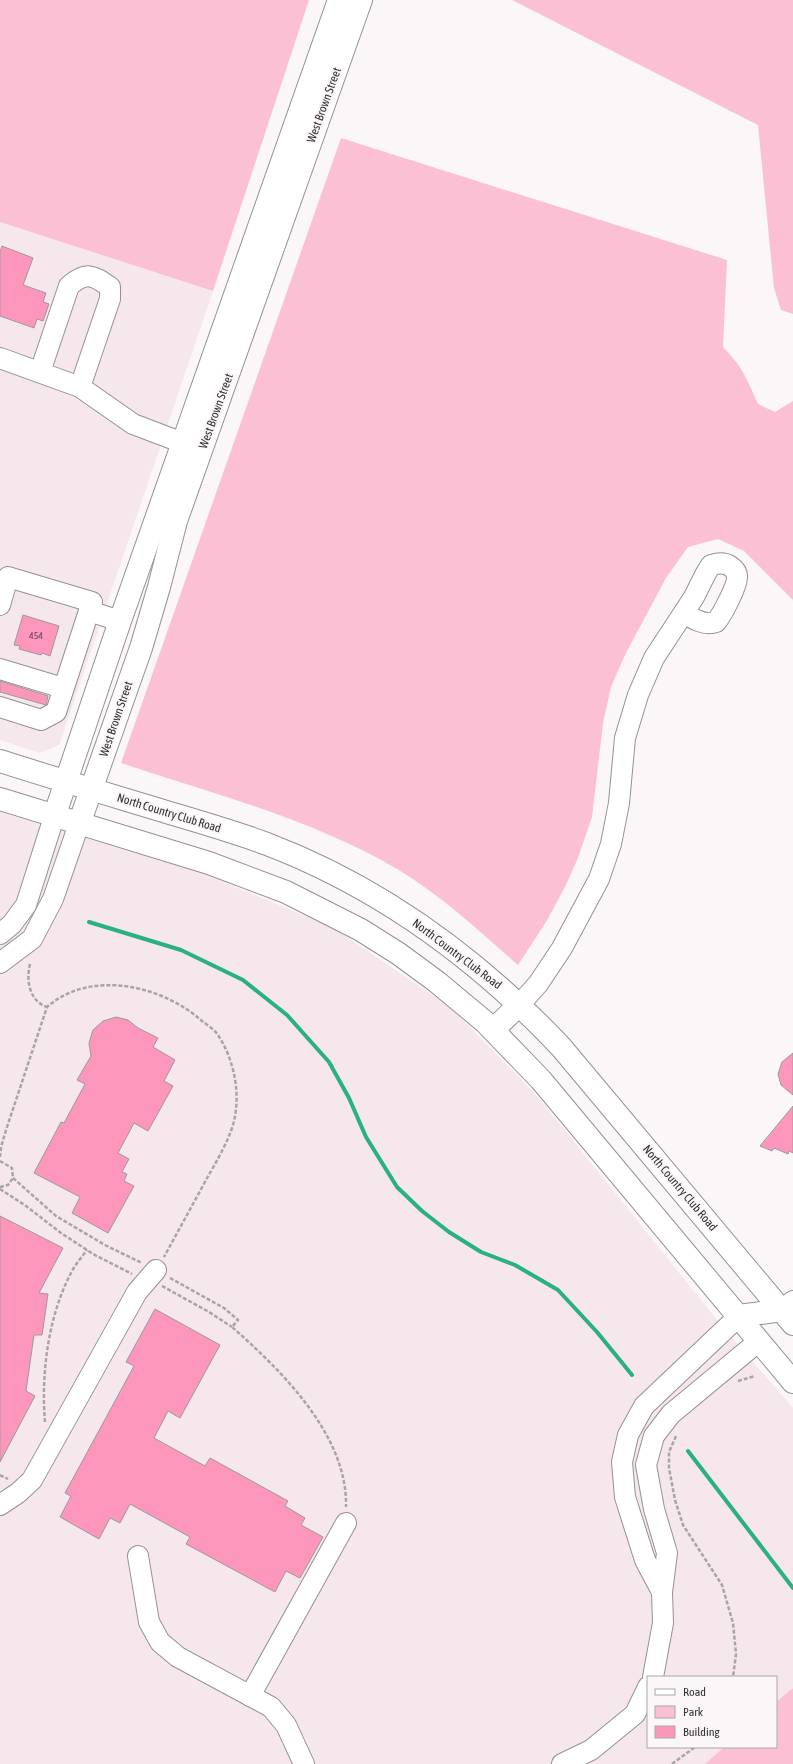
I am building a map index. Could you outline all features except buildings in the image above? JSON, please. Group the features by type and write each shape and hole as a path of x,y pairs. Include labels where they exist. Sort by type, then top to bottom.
{"main road":[{"name":"West Brown Street","path":"54,817 120,621 339,0"},
{"name":"West Brown Street","path":"79,824 141,648 176,521 361,0"},
{"path":"176,521 186,476 188,457 187,449 183,443"},
{"name":"North Country Club Road","path":"0,761 267,844 338,876 397,909 432,932 494,980 520,1004 561,1047 789,1312"},
{"path":"0,799 216,866 286,892 360,930 399,954 455,996 493,1030 540,1080 793,1382"},
{"path":"493,1030 520,1004"},
{"path":"738,1316 789,1312"},
{"path":"759,1341 789,1312"}],"street":[{"path":"40,372 69,286 77,279 88,276 98,279 110,287 110,299 80,387"},
{"path":"0,358 80,387 133,424 183,443"},
{"path":"0,707 41,720 56,712 92,602 8,577 2,592"},
{"path":"89,611 120,621"},
{"path":"520,1004 538,984 562,948 599,879 615,824 623,755 631,716 644,678 654,658 684,613"},
{"path":"0,669 63,688"},
{"path":"0,934 12,924 26,905 54,817"},
{"path":"0,963 32,939 53,899 79,824"},
{"path":"0,1505 18,1493 32,1480 137,1292 152,1275"},
{"path":"662,1592 645,1560 625,1497 622,1462 628,1435 644,1406 738,1316"},
{"path":"653,1676 663,1623 662,1592 667,1553 654,1509 646,1465 654,1436 671,1414 759,1341"},
{"path":"250,1696 346,1523"},
{"path":"138,1556 149,1622 160,1642 178,1657 271,1707 286,1725 304,1764"},
{"path":"562,1764 592,1750 635,1714 647,1690"}],"path":[{"path":"30,964 28,982 31,992 41,1005 47,1007"},
{"path":"0,1157 6,1130 47,1007 56,999 71,991 98,986 130,987 159,994 190,1010 217,1034 227,1054 234,1073 236,1094 235,1117 216,1162 152,1275"},
{"path":"0,1161 12,1168 13,1178 8,1185 0,1188"},
{"path":"13,1178 56,1216 152,1275 224,1308 238,1320 232,1327"},
{"path":"0,1188 61,1233 128,1274 152,1275 164,1287 209,1312 232,1327 262,1354 304,1400 327,1436 341,1470 346,1493 346,1523"},
{"path":"51,1446 47,1434 45,1395 46,1360 51,1332 61,1294 71,1273 87,1250"},
{"path":"736,1382 755,1376"},
{"path":"680,1431 676,1436 669,1452 669,1468 675,1500 683,1525 722,1585 733,1623 736,1654 733,1676"},
{"path":"672,1764 694,1748"}],"shaded area":[{"path":"0,222 213,291 59,745 40,753 0,740"},
{"path":"0,812 124,850 187,867 332,927 450,1007 538,1097 717,1320 793,1408 793,1688 777,1701 777,1676 647,1676 647,1748 723,1748 705,1764 0,1764"}],"green space":[{"path":"0,0 309,0 213,291 0,222"},
{"path":"512,0 793,0 793,314 781,310 774,288 758,125"},
{"path":"341,138 727,260 723,347 744,373 758,404 775,412 793,401 793,600 744,551 718,539 688,547 666,578 625,655 611,687 603,723 592,817 578,858 565,887 546,922 518,965 429,890 397,869 365,851 262,809 121,763"},
{"path":"793,1688 793,1764 705,1764 723,1748 777,1748 777,1701"}],"waterway":[{"path":"89,922 181,950 243,980 287,1015 329,1062 349,1098 366,1137 397,1187 422,1211 449,1232 481,1252 515,1265 558,1290 597,1332 632,1375"},
{"path":"688,1451 793,1588"}]}
